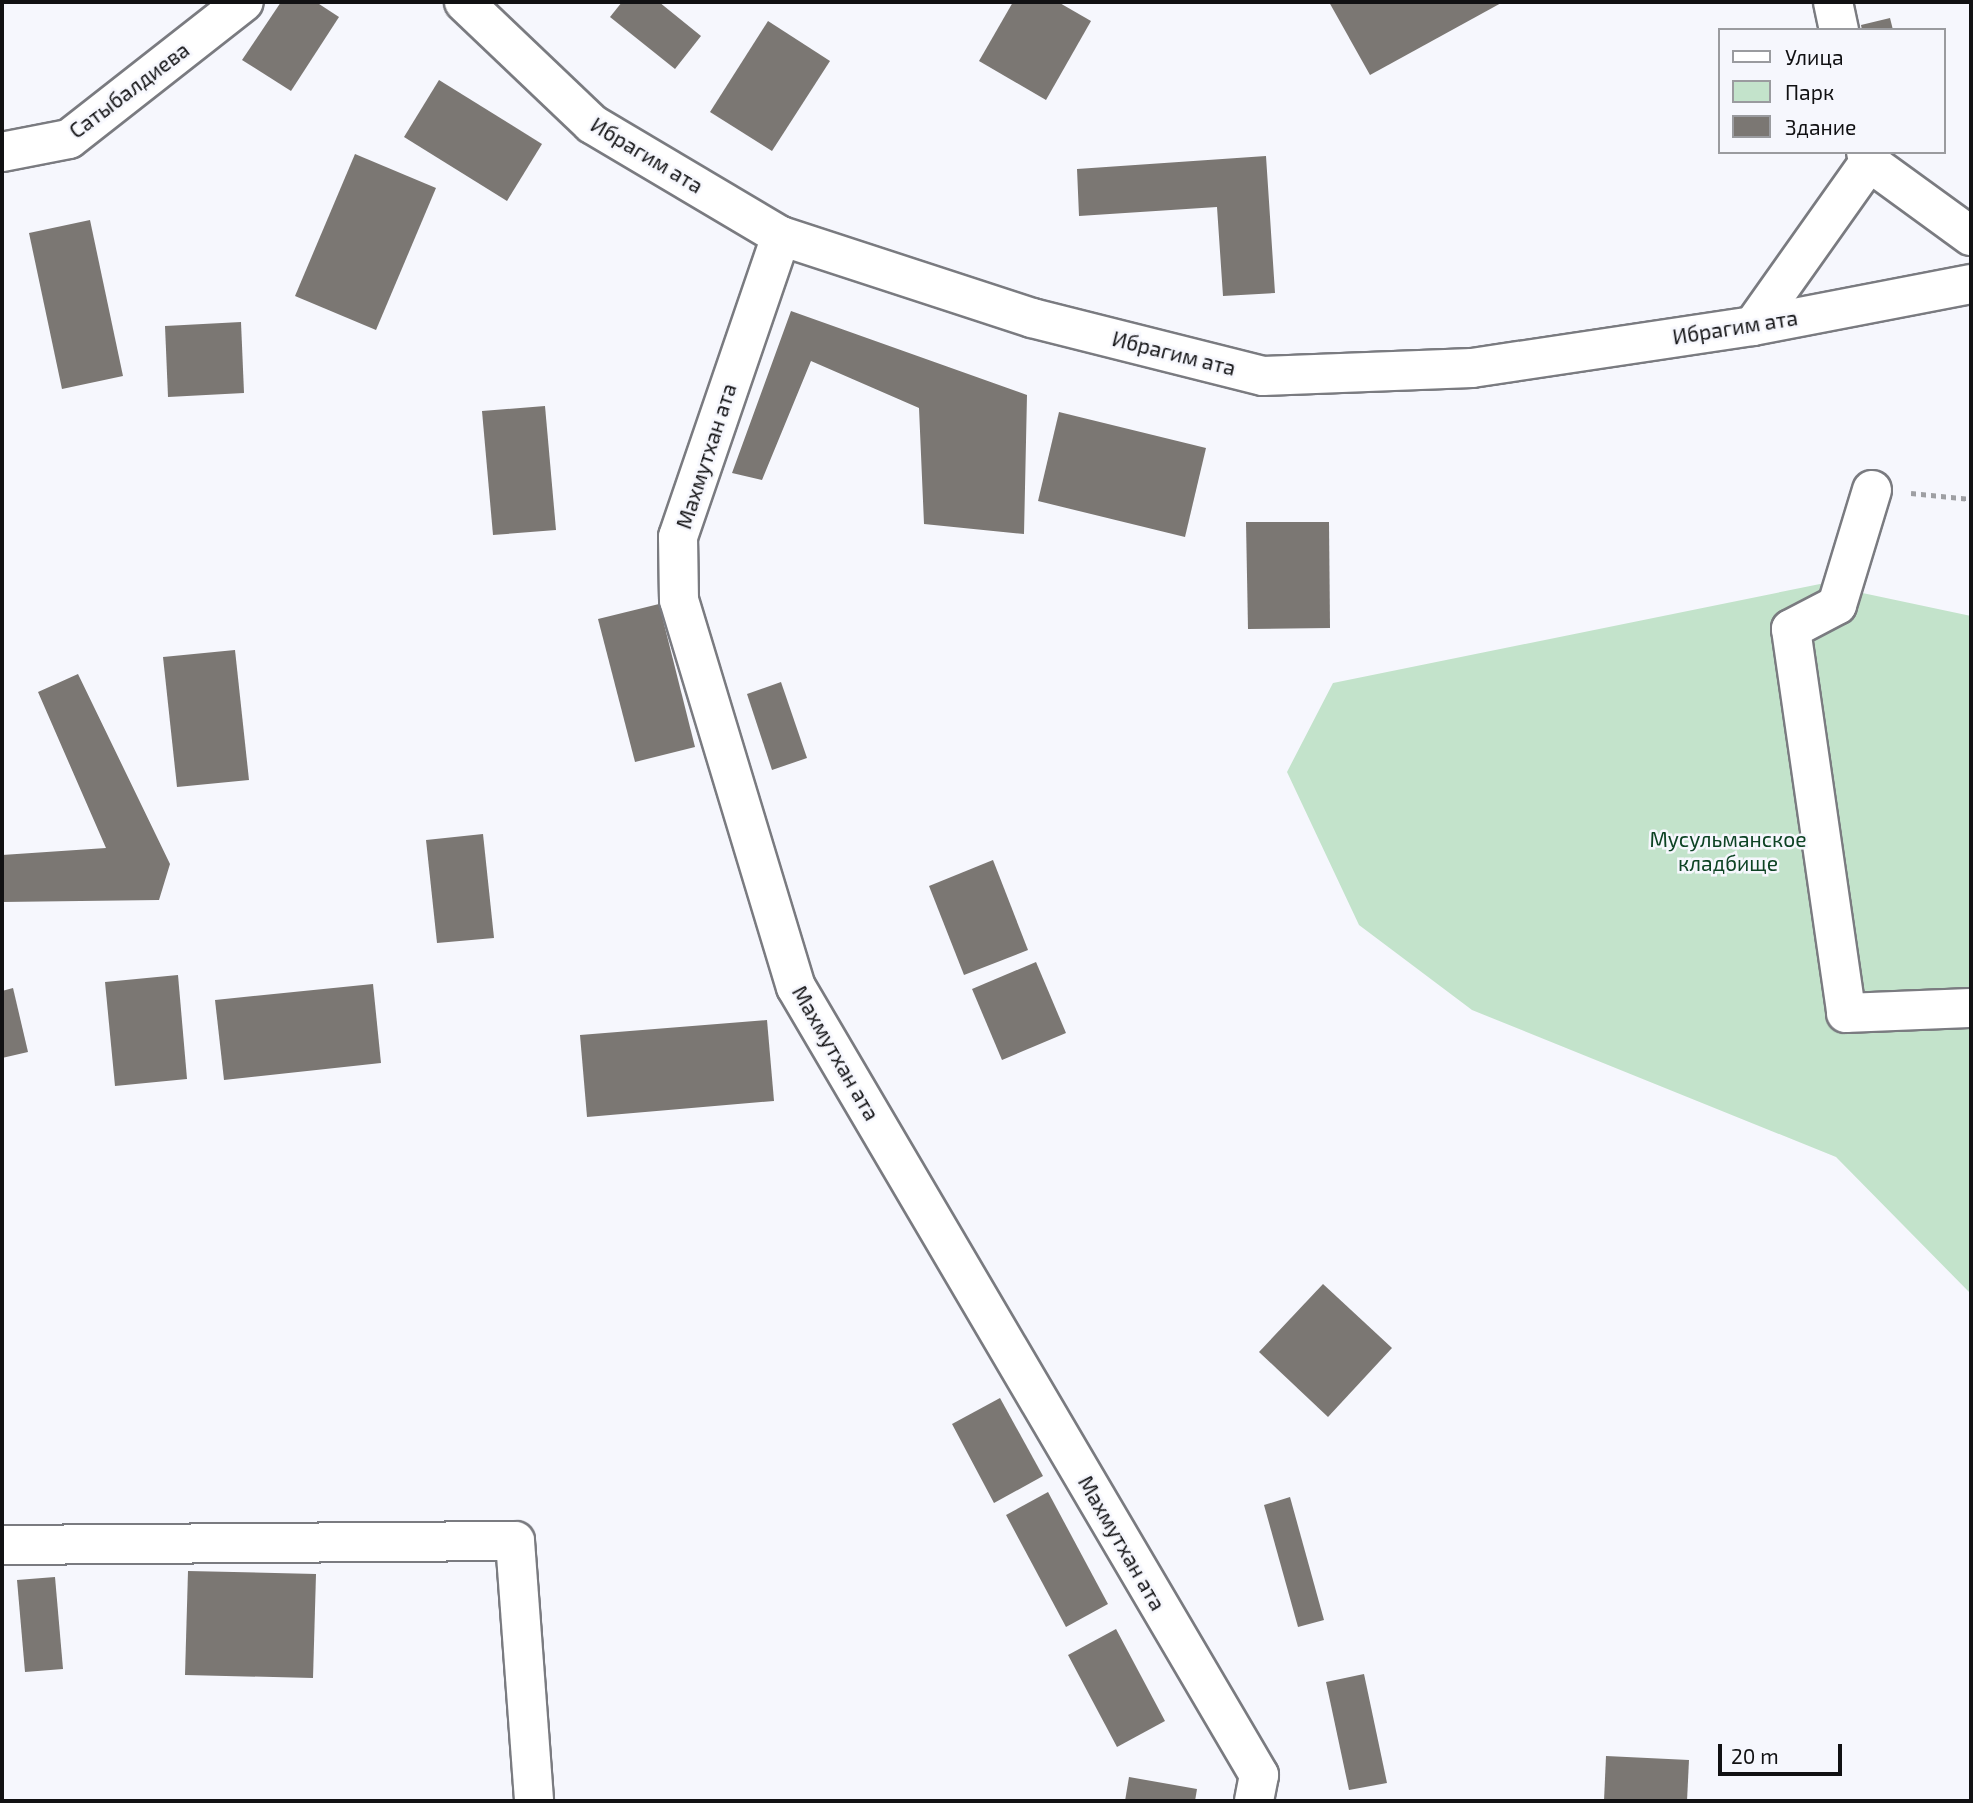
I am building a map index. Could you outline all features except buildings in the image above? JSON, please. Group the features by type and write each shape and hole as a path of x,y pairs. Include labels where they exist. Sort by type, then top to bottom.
{"street":[{"name":"Сатыбалдиева","path":"2,152 69,139 244,2"},
{"name":"Ибрагим ата","path":"464,2 592,124 781,236 1032,318 1263,376 1472,368 1753,326 1971,284"},
{"path":"1833,2 1839,28"},
{"path":"1753,326 1867,157 1971,236"},
{"name":"Махмутхан ата","path":"781,236 678,537 679,600 691,640 796,987 1259,1775 1254,1801"},
{"path":"1872,489 1837,605 1791,629 1846,1013 1971,1008"},
{"path":"2,1545 515,1541 534,1801"}],"path":[{"path":"1872,489 1971,499"}],"green space":[{"name":"Мусульманское кладбище","path":"1820,584 1971,616 1971,1294 1836,1157 1472,1010 1359,925 1287,772 1333,683"}]}
